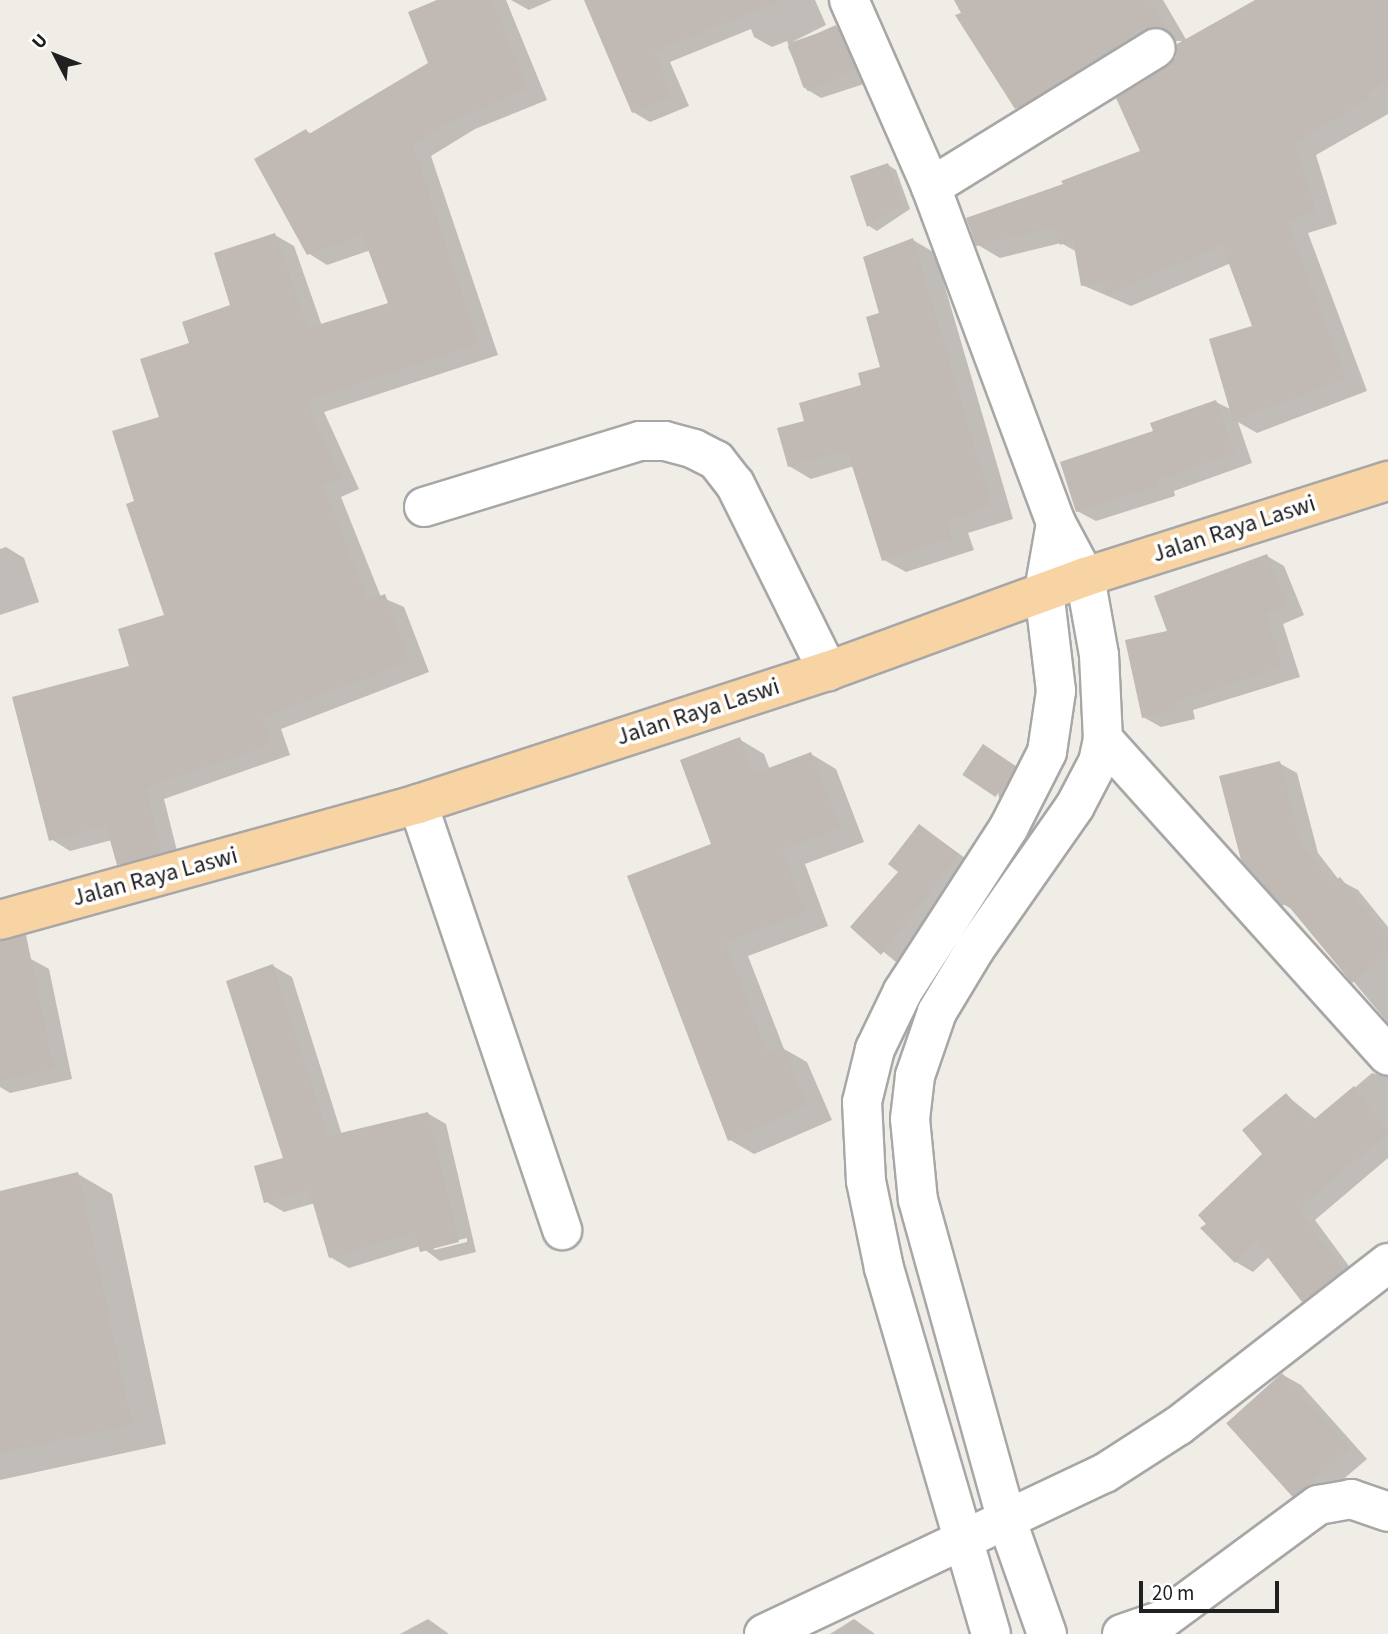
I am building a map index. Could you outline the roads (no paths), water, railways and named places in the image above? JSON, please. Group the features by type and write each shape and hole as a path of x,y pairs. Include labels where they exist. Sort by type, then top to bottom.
{"main road":[{"name":"Jalan Raya Laswi","path":"0,920 418,804 727,700 828,671 1085,577 1388,481"}],"street":[{"path":"849,0 931,187 1056,523 1085,577 1098,655 1103,739 1098,762 1075,806 975,949 937,1012 915,1076 910,1119 918,1200 1007,1521 1047,1634"},
{"path":"931,187 1156,48"},
{"path":"424,507 640,441 665,441 694,449 716,460 735,484 828,671"},
{"path":"991,1634 884,1268 866,1181 862,1102 875,1049 903,991 1009,827 1047,752 1056,691 1044,591 1056,523"},
{"path":"1103,739 1388,1056"},
{"path":"418,804 562,1230"},
{"path":"764,1634 962,1539 1007,1521 1105,1472 1178,1426 1388,1263"},
{"path":"1122,1634 1162,1620 1318,1505 1351,1499 1388,1512"}]}
